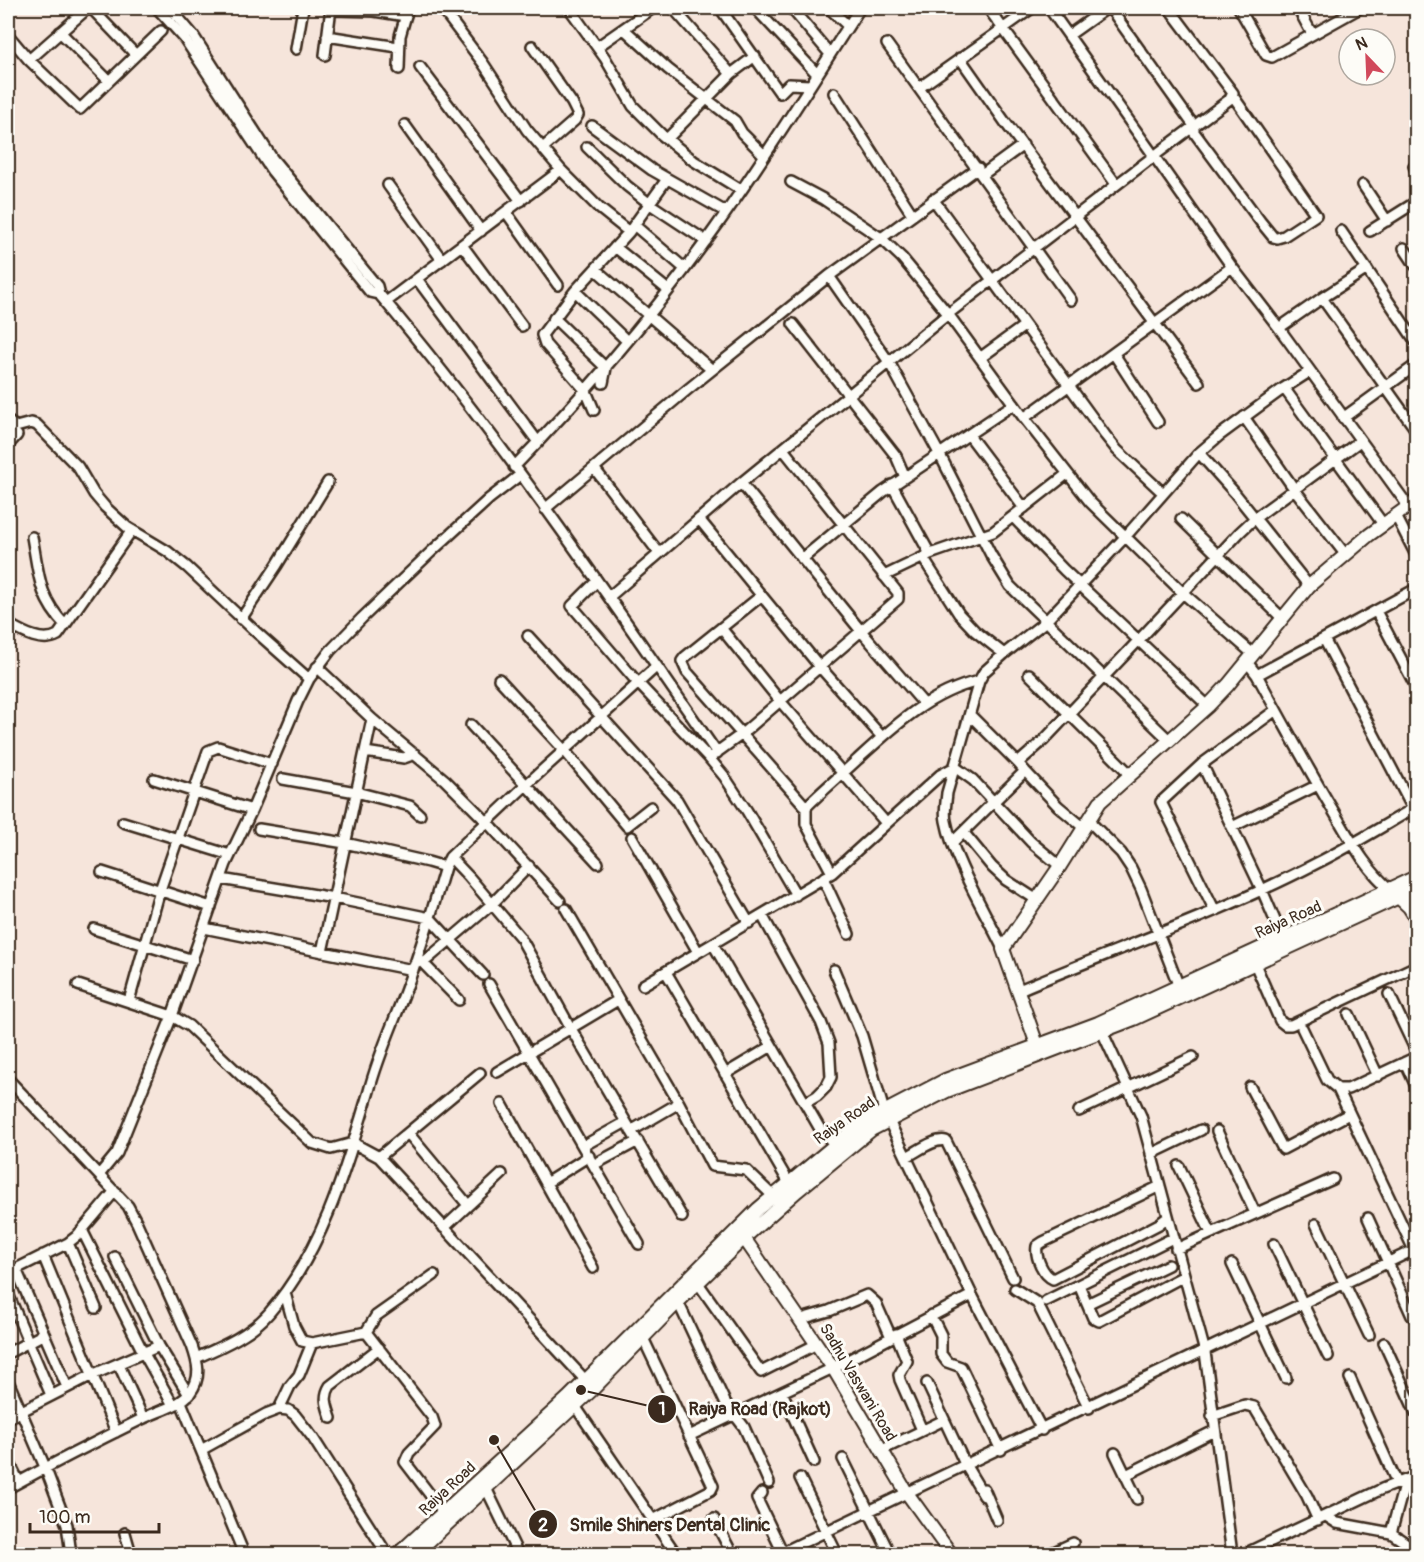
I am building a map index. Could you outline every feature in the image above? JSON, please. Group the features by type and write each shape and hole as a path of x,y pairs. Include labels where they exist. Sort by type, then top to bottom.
{"street":[{"path":"29,60 89,8 136,55"},
{"path":"158,8 184,39 272,171 370,292 379,294"},
{"path":"170,8 193,35 272,158 377,286 379,294 440,367 609,597 657,667 747,810 796,895"},
{"path":"296,49 303,8"},
{"path":"569,8 597,47 633,106 694,161 741,190"},
{"path":"597,47 624,28 641,11 653,8"},
{"path":"673,8 732,74"},
{"path":"720,8 780,93 789,84 810,85"},
{"path":"755,8 818,74"},
{"path":"791,8 830,54"},
{"path":"829,8 848,26"},
{"path":"99,1175 117,1153 172,1016 230,855 309,679 317,667 362,618 517,471 538,442 606,368 706,241 860,8"},
{"path":"988,8 1116,184"},
{"path":"920,88 1032,8"},
{"path":"1003,949 1060,866 1100,802 1208,706 1309,586 1345,554 1412,504 1360,441 1232,267 1049,8"},
{"path":"1069,35 1108,8 1194,126 1194,132 1273,237 1284,236 1316,215 1233,96 1232,91 1169,8"},
{"path":"1239,8 1266,55 1272,57 1359,8"},
{"path":"1298,8 1312,34"},
{"path":"325,56 331,9 407,12 398,47 399,69"},
{"path":"446,14 483,63 527,130 561,170 599,208 632,229 684,268"},
{"path":"624,28 668,69 735,121 742,133 764,155"},
{"path":"8,35 29,60 80,110 160,31"},
{"path":"60,32 109,81"},
{"path":"327,36 398,47"},
{"path":"887,44 1071,300"},
{"path":"532,46 578,116 543,148"},
{"path":"667,139 732,74 755,56"},
{"path":"960,58 1199,383"},
{"path":"420,67 521,201"},
{"path":"834,93 912,214"},
{"path":"609,597 741,483 948,314 1233,96"},
{"path":"405,125 481,231"},
{"path":"592,126 667,179 726,212"},
{"path":"545,509 829,276 933,199 1023,145"},
{"path":"586,147 627,186 706,241"},
{"path":"386,302 561,170"},
{"path":"594,410 586,392 543,340 543,335 575,291 632,229 667,179"},
{"path":"791,182 823,199 881,238 902,258 948,314 1014,405 1090,502 1250,658 1276,710 1353,844 1375,877 1395,894 1416,918"},
{"path":"388,185 442,260"},
{"path":"1363,185 1387,221"},
{"path":"933,199 1117,450 1163,493"},
{"path":"1370,231 1416,202"},
{"path":"506,212 558,285"},
{"path":"1341,231 1416,342"},
{"path":"462,244 522,326"},
{"path":"615,247 668,290"},
{"path":"1404,248 1416,267"},
{"path":"1024,418 1232,267"},
{"path":"1278,327 1367,268"},
{"path":"595,269 712,370"},
{"path":"829,276 889,362 940,455 999,571 1046,621 1170,740"},
{"path":"417,279 538,442"},
{"path":"575,291 627,342"},
{"path":"1322,298 1416,430"},
{"path":"554,318 606,368"},
{"path":"793,324 896,456 905,477"},
{"path":"980,358 1024,326"},
{"path":"1114,354 1158,422"},
{"path":"1343,418 1416,365"},
{"path":"603,383 606,368"},
{"path":"1039,1050 1003,949 953,842 946,821 945,807 979,681 984,672 1004,654 1046,621 1126,536 1198,453 1244,417 1309,372"},
{"path":"1284,388 1383,524"},
{"path":"802,558 892,485 1014,405"},
{"path":"1244,417 1295,490 1345,554"},
{"path":"8,421 16,427 31,423 37,425 78,467 94,494 105,507 132,530 167,551 187,567 309,679"},
{"path":"8,444 17,435"},
{"path":"969,435 1024,508"},
{"path":"953,842 994,803 1021,767 1068,713 1219,554 1256,518 1360,441"},
{"path":"713,756 742,734 898,599 898,593 783,449"},
{"path":"1198,453 1256,518 1309,586"},
{"path":"594,468 659,554"},
{"path":"884,576 926,556 993,532 1067,474"},
{"path":"242,619 328,482"},
{"path":"741,483 861,631 924,704"},
{"path":"892,485 926,556 959,614 975,631 1004,654"},
{"path":"1396,516 1416,555"},
{"path":"1013,517 1080,585 1208,706"},
{"path":"699,519 820,667 882,737"},
{"path":"1181,519 1282,618"},
{"path":"8,624 44,639 51,639 58,635 132,530"},
{"path":"32,537 43,593 52,612 65,625"},
{"path":"597,581 572,606 638,683 713,756"},
{"path":"1257,675 1416,589"},
{"path":"761,596 682,661 687,672 806,807 806,824 832,873"},
{"path":"1376,611 1416,687"},
{"path":"721,628 886,823"},
{"path":"528,636 677,800 749,923"},
{"path":"1019,990 1262,890 1353,844 1415,808 1324,639"},
{"path":"317,667 372,719 445,780 529,866 563,905 679,1103 712,1166 746,1170 773,1196"},
{"path":"196,1358 218,1349 268,1315 285,1293 310,1251 342,1182 369,1091 413,970 420,960 430,918 450,857 486,821 657,667"},
{"path":"1029,674 1130,774"},
{"path":"499,679 564,750 627,826 651,807"},
{"path":"806,807 882,737 924,704 959,686 979,681"},
{"path":"1215,911 1161,802 1202,764 1276,710"},
{"path":"970,715 1058,806 1117,848 1131,868 1181,991"},
{"path":"322,952 372,719"},
{"path":"471,725 598,864"},
{"path":"129,1001 160,890 205,757 213,748 218,747 272,764"},
{"path":"365,752 404,758 415,754"},
{"path":"1202,764 1283,939"},
{"path":"955,767 973,780 1031,843 1060,866"},
{"path":"643,985 832,873 940,775 955,767"},
{"path":"154,779 252,810"},
{"path":"284,779 356,792 410,806 420,815"},
{"path":"1232,827 1318,785"},
{"path":"123,822 230,855"},
{"path":"259,829 345,843 445,867"},
{"path":"964,832 992,867 1006,880 1037,900"},
{"path":"632,837 698,952"},
{"path":"450,857 522,940 570,1027 682,1217"},
{"path":"420,960 451,940 492,904 529,866"},
{"path":"102,872 211,907"},
{"name":"Raiya Road","path":"1181,991 1255,964 1395,894 1416,877"},
{"path":"823,878 849,934"},
{"path":"221,879 334,898 430,918 483,975"},
{"name":"Raiya Road","path":"415,1554 484,1484 643,1338 698,1283 773,1196 854,1129 1039,1050 1100,1027 1181,991 1283,939 1395,894 1416,889"},
{"path":"762,915 821,1022 829,1043 831,1077 826,1087 805,1103"},
{"path":"204,928 413,970"},
{"path":"94,929 193,960"},
{"path":"713,944 820,1129 835,1145"},
{"path":"420,960 459,1000"},
{"path":"1255,964 1280,1021 1285,1025 1291,1025 1416,966"},
{"path":"834,969 862,1036 886,1116 972,1294 1042,1430"},
{"path":"666,972 789,1183"},
{"path":"489,984 639,1244"},
{"path":"78,985 172,1016 203,1037 312,1143 331,1149 353,1143 379,1157 590,1385"},
{"path":"1389,994 1416,1051"},
{"path":"497,1072 618,1000"},
{"path":"1349,1014 1378,1076"},
{"path":"1100,1027 1141,1116 1205,1352 1232,1554"},
{"path":"762,1492 757,1498 786,1553 907,1492 1089,1408 1415,1249 1338,1089 1327,1080 1302,1028"},
{"path":"725,1074 772,1046"},
{"path":"1079,1112 1193,1057"},
{"path":"1338,1089 1348,1089 1416,1057"},
{"path":"1405,1062 1416,1086"},
{"path":"379,1157 480,1073"},
{"path":"8,1079 128,1206 196,1358 199,1375 189,1395 177,1403 45,1467 8,1488"},
{"path":"1250,1087 1282,1149 1349,1114"},
{"path":"631,1131 679,1103"},
{"path":"502,1104 593,1268"},
{"name":"Raiya Road","path":"398,1554 444,1513 484,1484 575,1406 590,1385 740,1234 886,1116"},
{"path":"583,1146 626,1122"},
{"path":"1152,1154 1201,1130"},
{"path":"1217,1131 1256,1213"},
{"path":"408,1133 468,1205"},
{"path":"906,1157 941,1140 946,1142 1013,1278"},
{"path":"546,1183 592,1160 638,1141"},
{"path":"1179,1166 1211,1233"},
{"path":"444,1228 502,1174"},
{"path":"1176,1249 1333,1179"},
{"path":"1160,1186 1043,1242 1037,1246 1036,1252 1045,1274 1053,1279 1159,1224 1168,1217"},
{"path":"67,1387 44,1334 12,1271 68,1243 115,1191"},
{"path":"1368,1218 1412,1316"},
{"path":"1316,1224 1369,1335"},
{"path":"82,1230 144,1352 177,1403 201,1450 244,1554"},
{"name":"Sadhu Vaswani Road","path":"740,1234 801,1319 907,1492 951,1554"},
{"path":"1046,1301 1173,1238"},
{"path":"68,1243 96,1308"},
{"path":"1274,1244 1328,1356"},
{"path":"43,1256 116,1432"},
{"path":"115,1257 159,1346 189,1395"},
{"path":"1232,1264 1286,1378"},
{"path":"1087,1304 1168,1265"},
{"path":"285,1293 297,1335 302,1341 312,1343 366,1332 376,1316 434,1275"},
{"path":"1079,1285 1093,1318 1099,1321 1184,1276"},
{"path":"698,1283 760,1371 811,1347"},
{"path":"1015,1289 1037,1303 1089,1408"},
{"path":"8,1294 51,1395"},
{"path":"689,1436 833,1368 972,1294"},
{"path":"801,1319 829,1311 867,1295 876,1304 907,1361 899,1375 900,1380 922,1430"},
{"path":"678,1302 725,1402 744,1427 769,1483"},
{"path":"931,1314 941,1335 941,1354 947,1362 961,1367 1001,1450"},
{"path":"366,1332 435,1422 435,1426 409,1453 405,1462 444,1513"},
{"path":"8,1353 44,1334"},
{"path":"643,1338 713,1486 711,1490 653,1520"},
{"path":"279,1409 290,1386 299,1375 312,1343"},
{"path":"1384,1343 1413,1397 1416,1413"},
{"path":"8,1418 92,1375 159,1346"},
{"path":"331,1418 325,1399 330,1386 379,1348"},
{"path":"118,1365 143,1418"},
{"path":"1350,1378 1401,1485 1392,1533"},
{"path":"8,1381 67,1525 71,1554"},
{"path":"927,1383 997,1520"},
{"path":"782,1392 814,1462"},
{"path":"1212,1416 1245,1405 1254,1407 1322,1518 1392,1533 1416,1550"},
{"path":"575,1406 676,1554"},
{"path":"201,1450 266,1414 279,1409 288,1410 295,1415 313,1438 387,1554"},
{"path":"882,1450 944,1420"},
{"path":"1126,1475 1214,1431"},
{"path":"1115,1453 1137,1499"},
{"path":"843,1459 890,1554"},
{"path":"8,1460 18,1482"},
{"path":"969,1464 984,1496"},
{"path":"1244,1554 1401,1485 1416,1476"},
{"path":"800,1478 837,1554"},
{"path":"484,1484 518,1554"},
{"path":"1401,1485 1416,1491"},
{"path":"714,1519 732,1554"},
{"path":"125,1533 131,1554"},
{"path":"1049,1554 1073,1543"}],"place":[{"name":"Raiya Road (Rajkot)","path":"581,1390"},
{"name":"Smile Shiners Dental Clinic","path":"494,1440"}]}
